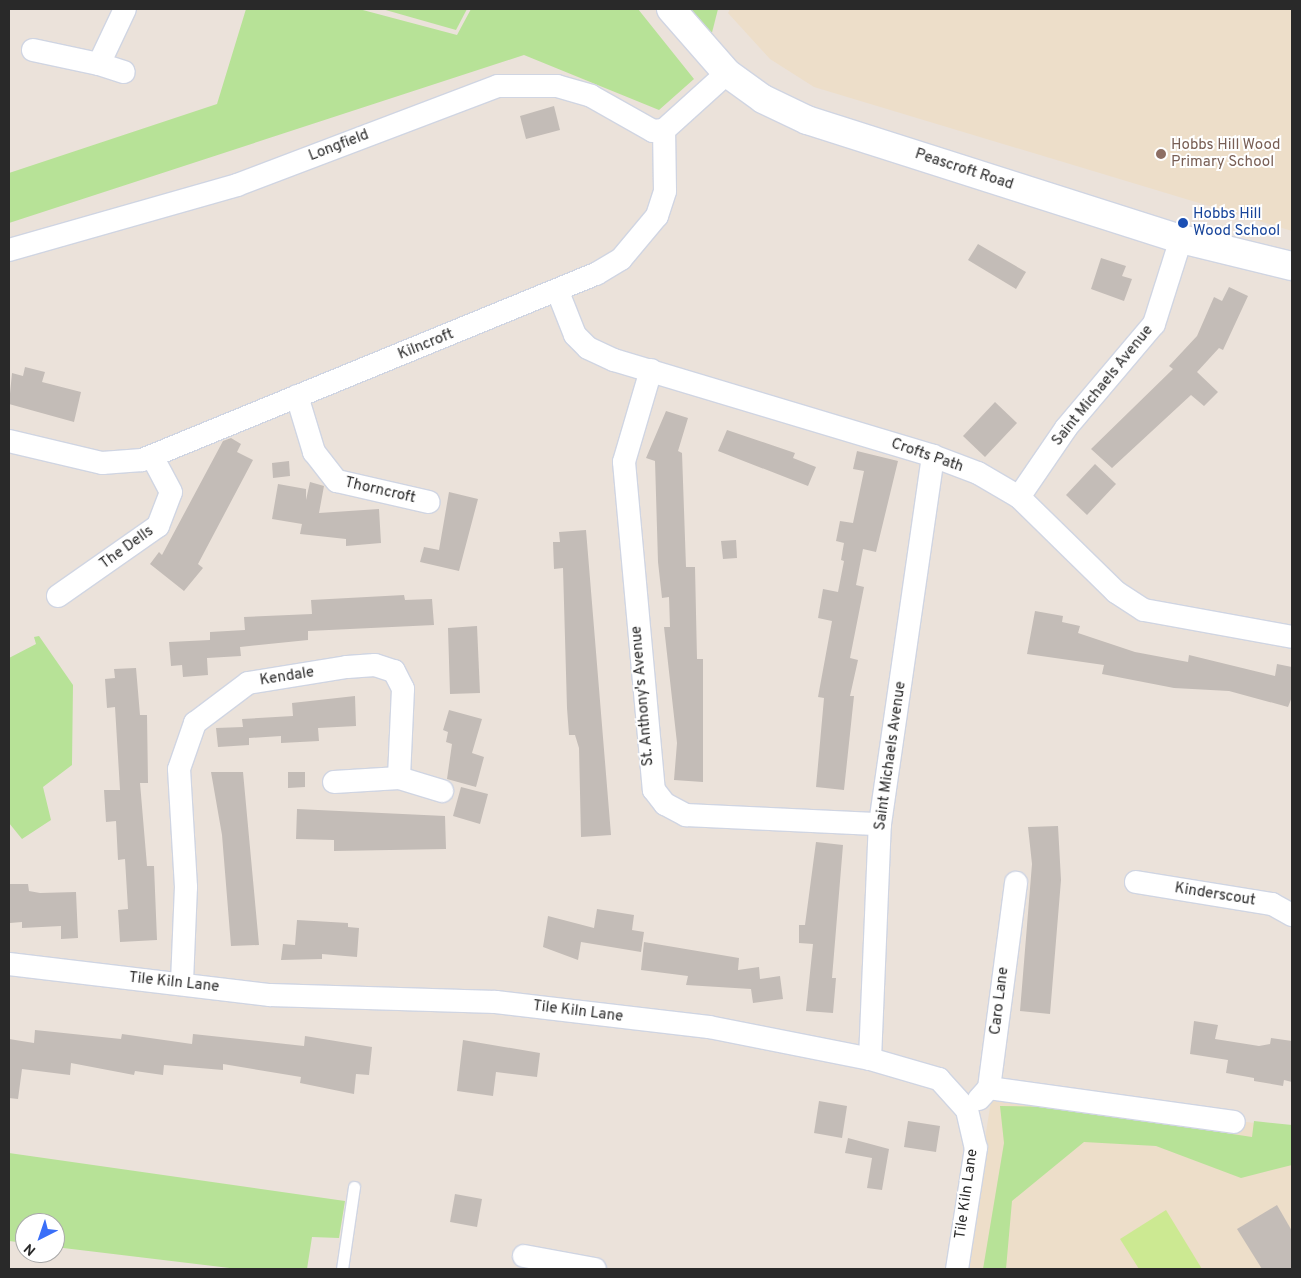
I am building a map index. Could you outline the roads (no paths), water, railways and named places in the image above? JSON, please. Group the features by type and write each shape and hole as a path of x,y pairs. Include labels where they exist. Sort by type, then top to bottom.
{"street":[{"path":"99,64 126,9"},
{"name":"Peascroft Road","path":"671,9 727,73 763,99 807,120 1181,239 1292,266"},
{"path":"33,50 99,64 124,72"},
{"path":"664,130 727,73"},
{"name":"Longfield","path":"9,250 237,185 498,86 557,86 592,96 653,130 664,130"},
{"name":"Kilncroft","path":"9,441 102,463 122,465 152,457 297,396 558,292 621,258 657,216 665,191 664,130"},
{"name":"Saint Michaels Avenue","path":"1019,497 1066,428 1154,324 1181,239"},
{"name":"Crofts Path","path":"558,292 575,335 588,348 651,370 933,456 1019,497 1116,592 1144,610 1292,637"},
{"name":"St. Anthony's Avenue","path":"651,370 624,462 654,790 665,804 686,815 880,824"},
{"name":"Thorncroft","path":"297,396 314,452 337,481 429,502"},
{"name":"Saint Michaels Avenue","path":"870,1059 880,824 933,456"},
{"name":"The Dells","path":"58,596 158,526 171,492 152,457"},
{"name":"Kendale","path":"182,982 186,887 179,769 189,736 206,710 248,683 347,667 375,665 394,671 403,689 399,778"},
{"path":"334,782 399,778 442,791"},
{"name":"Kinderscout","path":"1136,882 1272,904 1292,915"},
{"name":"Caro Lane","path":"989,1088 1016,884"},
{"name":"Tile Kiln Lane","path":"9,964 182,982 270,995 496,1002 709,1027 870,1059 939,1079 967,1110 976,1148 957,1269"},
{"path":"967,1110 989,1088 1234,1122"},
{"path":"524,1256 595,1269"}],"lane":[{"path":"342,1269 354,1187"}],"place":[{"name":"Hobbs Hill Wood Primary School","path":"1161,154"},
{"name":"Hobbs Hill Wood School","path":"1183,223"}]}
